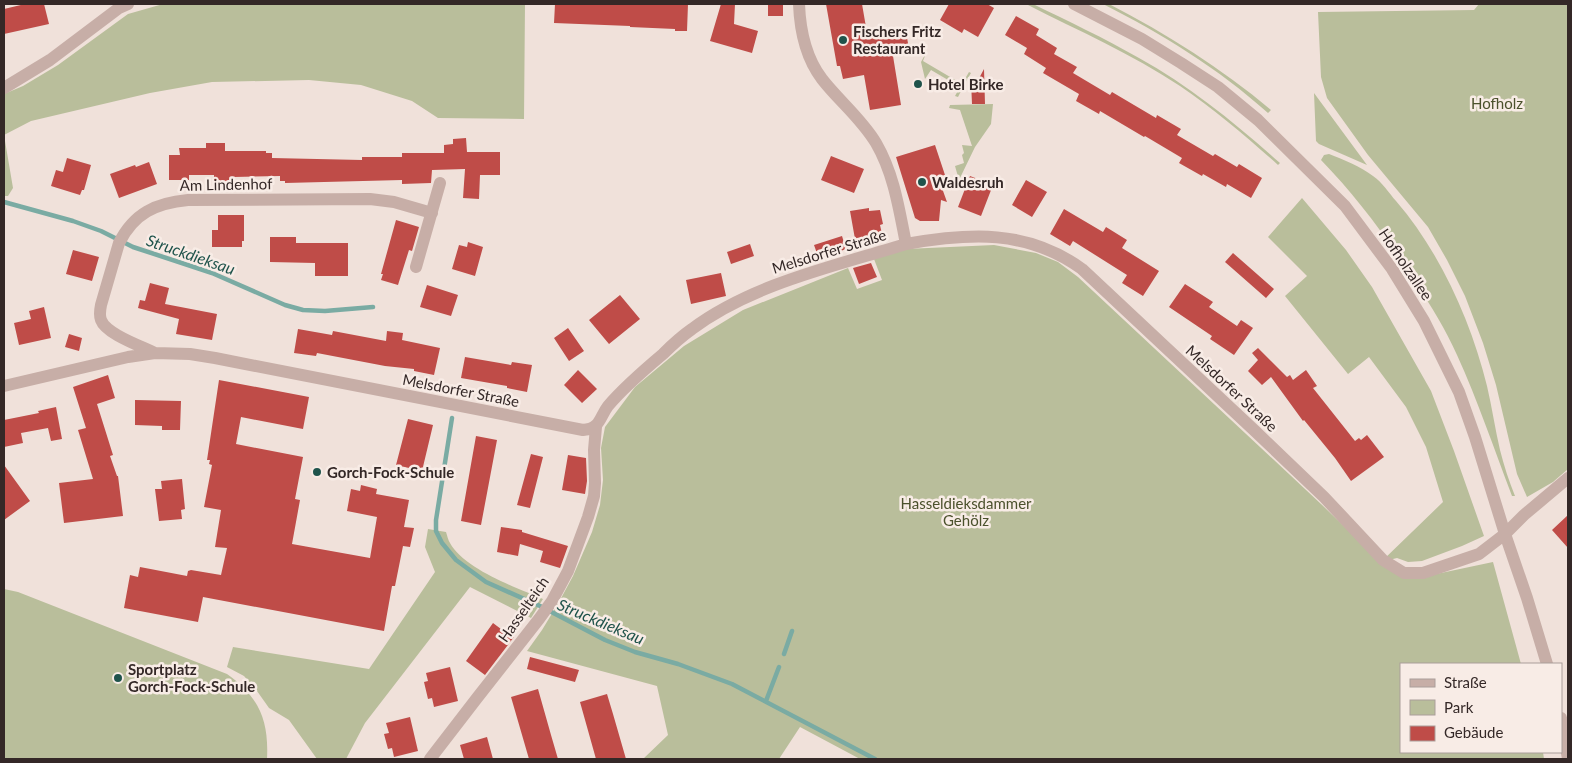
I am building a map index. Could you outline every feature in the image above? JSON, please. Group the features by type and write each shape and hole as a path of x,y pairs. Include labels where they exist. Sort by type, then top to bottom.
{"street":[{"path":"4,88 50,60 119,8 128,4"},
{"path":"799,4 804,42 821,78 865,126 885,159 894,188 906,244"},
{"name":"Hofholzallee","path":"1074,4 1142,39 1181,63 1218,87 1258,120 1344,206 1392,269 1424,321 1459,392 1476,437 1547,663"},
{"path":"416,268 440,183"},
{"name":"Am Lindenhof","path":"155,353 111,331 104,326 101,320 101,305 121,239 136,220 152,207 174,201 188,200 377,200 394,202 432,213"},
{"name":"Melsdorfer Straße","path":"4,386 128,357 155,353 190,354 417,399 590,430 596,427 608,406 630,384 692,329 712,316 769,287 906,244 928,240 995,236 1039,246 1072,262 1099,284 1142,327 1255,430 1324,497 1383,560 1404,573 1423,573 1479,554 1505,534 1524,515 1568,478"},
{"name":"Hasselteich","path":"430,759 540,619 552,601 574,555 594,496 596,427"},
{"path":"1562,724 1568,759"}],"green space":[{"path":"163,4 525,4 524,119 438,118 412,101 361,85 309,80 212,82 150,93 31,121 4,135 4,94 23,86 58,65 128,14"},
{"path":"1028,4 1033,4 1086,30 1158,69 1212,106 1280,163 1278,165 1218,114 1162,74"},
{"path":"1103,4 1109,4 1131,15 1193,52 1271,110 1268,113 1229,81 1189,53 1147,27"},
{"name":"Hofholz","path":"1479,4 1568,4 1568,469 1553,482 1527,497 1517,474 1496,385 1483,343 1465,296 1428,227 1368,155 1327,98 1321,77 1318,12 1474,10"},
{"path":"927,51 923,61 962,84 969,72 971,73 964,85 964,91 961,91 958,97 955,96 960,87 931,70 925,79 921,62"},
{"path":"1314,93 1367,165 1316,141"},
{"path":"993,104 991,124 975,147 959,180 955,166 964,163 962,145 972,146 960,110 949,108 950,105"},
{"path":"4,135 13,188 8,196 4,196"},
{"path":"1329,154 1357,166 1379,181 1412,221 1440,265 1463,312 1480,361 1489,394 1500,450 1515,496 1512,496 1472,390 1443,327 1422,292 1383,235 1347,189 1321,160 1324,155"},
{"path":"1302,198 1346,250 1372,287 1431,391 1484,536 1422,561 1408,562 1397,558 1381,562 1443,502 1426,447 1406,407 1369,357 1348,374 1285,296 1307,276 1268,237"},
{"name":"Hasseldieksdammer Gehölz","path":"994,245 1036,253 1058,262 1078,277 1381,562 1422,577 1493,562 1521,663 1400,663 1400,753 1543,753 1544,759 860,759 800,727 779,759 643,759 668,735 657,686 527,651 559,602 573,576 592,532 600,505 603,480 601,448 605,427 635,387 684,346 743,310 848,268 857,289 882,280 874,259 906,249"},
{"path":"428,529 446,532 449,542 457,552 467,561 492,577 543,599 531,618 470,587 365,723 346,759 317,759 289,720 269,708 244,676 227,667 233,647 369,669 435,572 425,547"},
{"name":"Sportplatz Gorch-Fock-Schule","path":"4,589 18,592 227,674 247,692 260,710 266,732 267,759 4,759"}],"building":[{"path":"25,4 44,4 49,24 4,34 4,9"},
{"path":"555,4 688,4 687,31 630,26 554,23"},
{"path":"721,4 735,4 734,24 758,31 752,53 710,41"},
{"path":"768,4 783,4 783,16 768,16"},
{"path":"826,4 862,4 867,33 905,27 910,54 893,56 901,105 870,110 864,75 843,79 840,66 837,66"},
{"path":"949,4 987,4 994,8 978,37 964,29 962,33 940,20"},
{"path":"1016,16 1039,29 1036,35 1057,48 1054,54 1077,67 1073,73 1110,95 1112,92 1156,118 1157,115 1181,129 1177,135 1213,156 1215,154 1237,167 1239,164 1262,178 1251,198 1227,184 1226,187 1203,174 1202,176 1179,163 1182,158 1100,111 1099,114 1076,101 1079,94 1043,73 1046,68 1024,54 1027,48 1005,35"},
{"path":"984,69 985,104 972,104 971,81 976,84"},
{"path":"466,138 467,152 500,152 500,175 480,175 479,199 463,198 465,169 432,170 431,183 402,184 402,180 285,183 285,181 280,181 280,176 234,177 233,191 214,191 214,175 189,175 189,180 169,180 169,155 180,155 179,148 206,148 206,143 225,143 225,151 266,151 266,153 272,153 272,158 362,160 362,157 402,157 402,153 444,153 444,145 453,144 453,139"},
{"name":"Waldesruh","path":"935,145 945,175 938,177 947,202 941,200 939,221 920,221 915,218 896,157"},
{"path":"831,156 864,169 854,193 821,180"},
{"path":"67,158 91,165 84,190 82,190 80,195 51,186 56,170 63,172"},
{"path":"149,162 157,184 119,198 110,174"},
{"path":"970,176 993,185 981,216 958,207"},
{"path":"1026,180 1047,192 1032,217 1012,205"},
{"path":"869,208 869,211 880,210 883,224 880,225 882,234 855,239 850,211"},
{"path":"1064,209 1103,232 1106,227 1127,240 1122,248 1159,271 1143,296 1122,283 1127,275 1073,241 1070,246 1050,234"},
{"path":"218,215 244,215 244,241 242,241 242,247 212,247 212,230 218,230"},
{"path":"396,220 419,227 412,251 409,250 398,285 381,280"},
{"path":"842,236 846,249 819,259 814,245"},
{"path":"270,237 296,237 296,243 348,243 348,276 315,276 315,263 270,262"},
{"path":"468,242 483,247 475,276 452,269 459,245 467,247"},
{"path":"750,244 754,256 731,264 727,252"},
{"path":"73,250 99,257 92,281 66,274"},
{"path":"1233,253 1274,289 1266,298 1225,262"},
{"path":"871,263 877,277 859,284 853,268"},
{"path":"721,273 726,296 691,304 686,280"},
{"path":"150,283 169,288 165,304 217,314 212,340 176,334 179,319 138,308 140,300 145,301"},
{"path":"1185,284 1213,302 1209,307 1237,326 1241,320 1253,328 1234,355 1210,339 1212,336 1169,307"},
{"path":"427,285 458,295 451,316 420,307"},
{"path":"620,295 640,319 609,344 589,320"},
{"path":"44,307 51,338 19,345 14,323 31,319 29,311"},
{"path":"568,328 584,351 569,361 554,338"},
{"path":"298,329 332,335 333,331 386,341 387,331 403,333 402,340 440,348 434,375 414,371 414,369 385,366 317,353 316,356 294,353"},
{"path":"69,334 82,338 79,351 65,347"},
{"path":"1258,348 1287,377 1290,375 1293,380 1306,370 1317,386 1313,388 1355,441 1359,438 1361,440 1367,435 1384,457 1351,481 1271,377 1262,385 1248,371 1258,360 1252,353"},
{"path":"465,357 511,365 512,362 532,365 527,392 507,388 507,386 461,378"},
{"path":"578,370 597,389 582,403 564,385"},
{"path":"108,375 115,398 97,404 113,455 110,456 118,476 123,516 64,523 59,483 93,479 78,430 86,428 73,387"},
{"path":"219,380 309,397 303,429 241,417 236,444 303,457 295,499 300,500 292,544 370,558 377,517 347,511 351,489 360,491 361,485 377,489 376,494 409,500 404,527 414,528 410,547 403,546 395,586 392,586 384,631 203,597 198,622 124,608 130,575 138,577 140,567 187,576 188,571 191,570 221,575 227,548 215,547 221,510 204,507 212,465 209,464 210,460 207,460"},
{"path":"135,400 181,401 180,430 162,430 162,426 135,425"},
{"path":"56,407 62,439 51,441 48,428 21,433 23,443 4,447 4,420 39,413 38,411"},
{"path":"408,419 433,425 422,471 396,465"},
{"path":"476,436 497,440 481,525 461,521"},
{"path":"531,454 543,457 530,508 517,505"},
{"path":"568,455 586,458 587,481 585,494 562,490"},
{"path":"4,465 30,501 4,520"},
{"path":"182,479 185,509 181,510 182,519 159,521 155,489 162,489 161,481"},
{"path":"1568,515 1568,548 1552,530"},
{"path":"501,527 522,530 522,532 568,546 560,568 540,562 543,551 520,544 518,556 497,552"},
{"path":"493,623 505,632 505,635 514,637 485,675 466,661"},
{"path":"530,657 579,670 575,682 527,669"},
{"path":"450,667 458,701 434,707 432,698 428,699 424,682 428,681 426,673"},
{"path":"538,689 558,759 529,759 511,697"},
{"path":"607,694 626,759 596,759 580,702"},
{"path":"410,717 418,751 394,757 392,748 388,749 384,734 389,733 386,723"},
{"path":"487,737 493,759 464,759 460,745"}],"waterway":[{"name":"Struckdieksau","path":"4,202 73,221 101,231 133,247 212,273 285,305 303,310 325,311 373,307"},
{"name":"Struckdieksau","path":"452,418 436,520 436,531 442,543 456,560 486,582 540,606 605,640 635,652 678,664 732,684 875,759"},
{"path":"784,654 792,631"},
{"path":"766,701 779,667"}],"place":[{"name":"Fischers Fritz Restaurant","path":"843,40"},
{"name":"Hotel Birke","path":"918,84"},
{"name":"Waldesruh","path":"922,182"},
{"name":"Gorch-Fock-Schule","path":"317,472"},
{"name":"Sportplatz Gorch-Fock-Schule","path":"118,678"}]}
